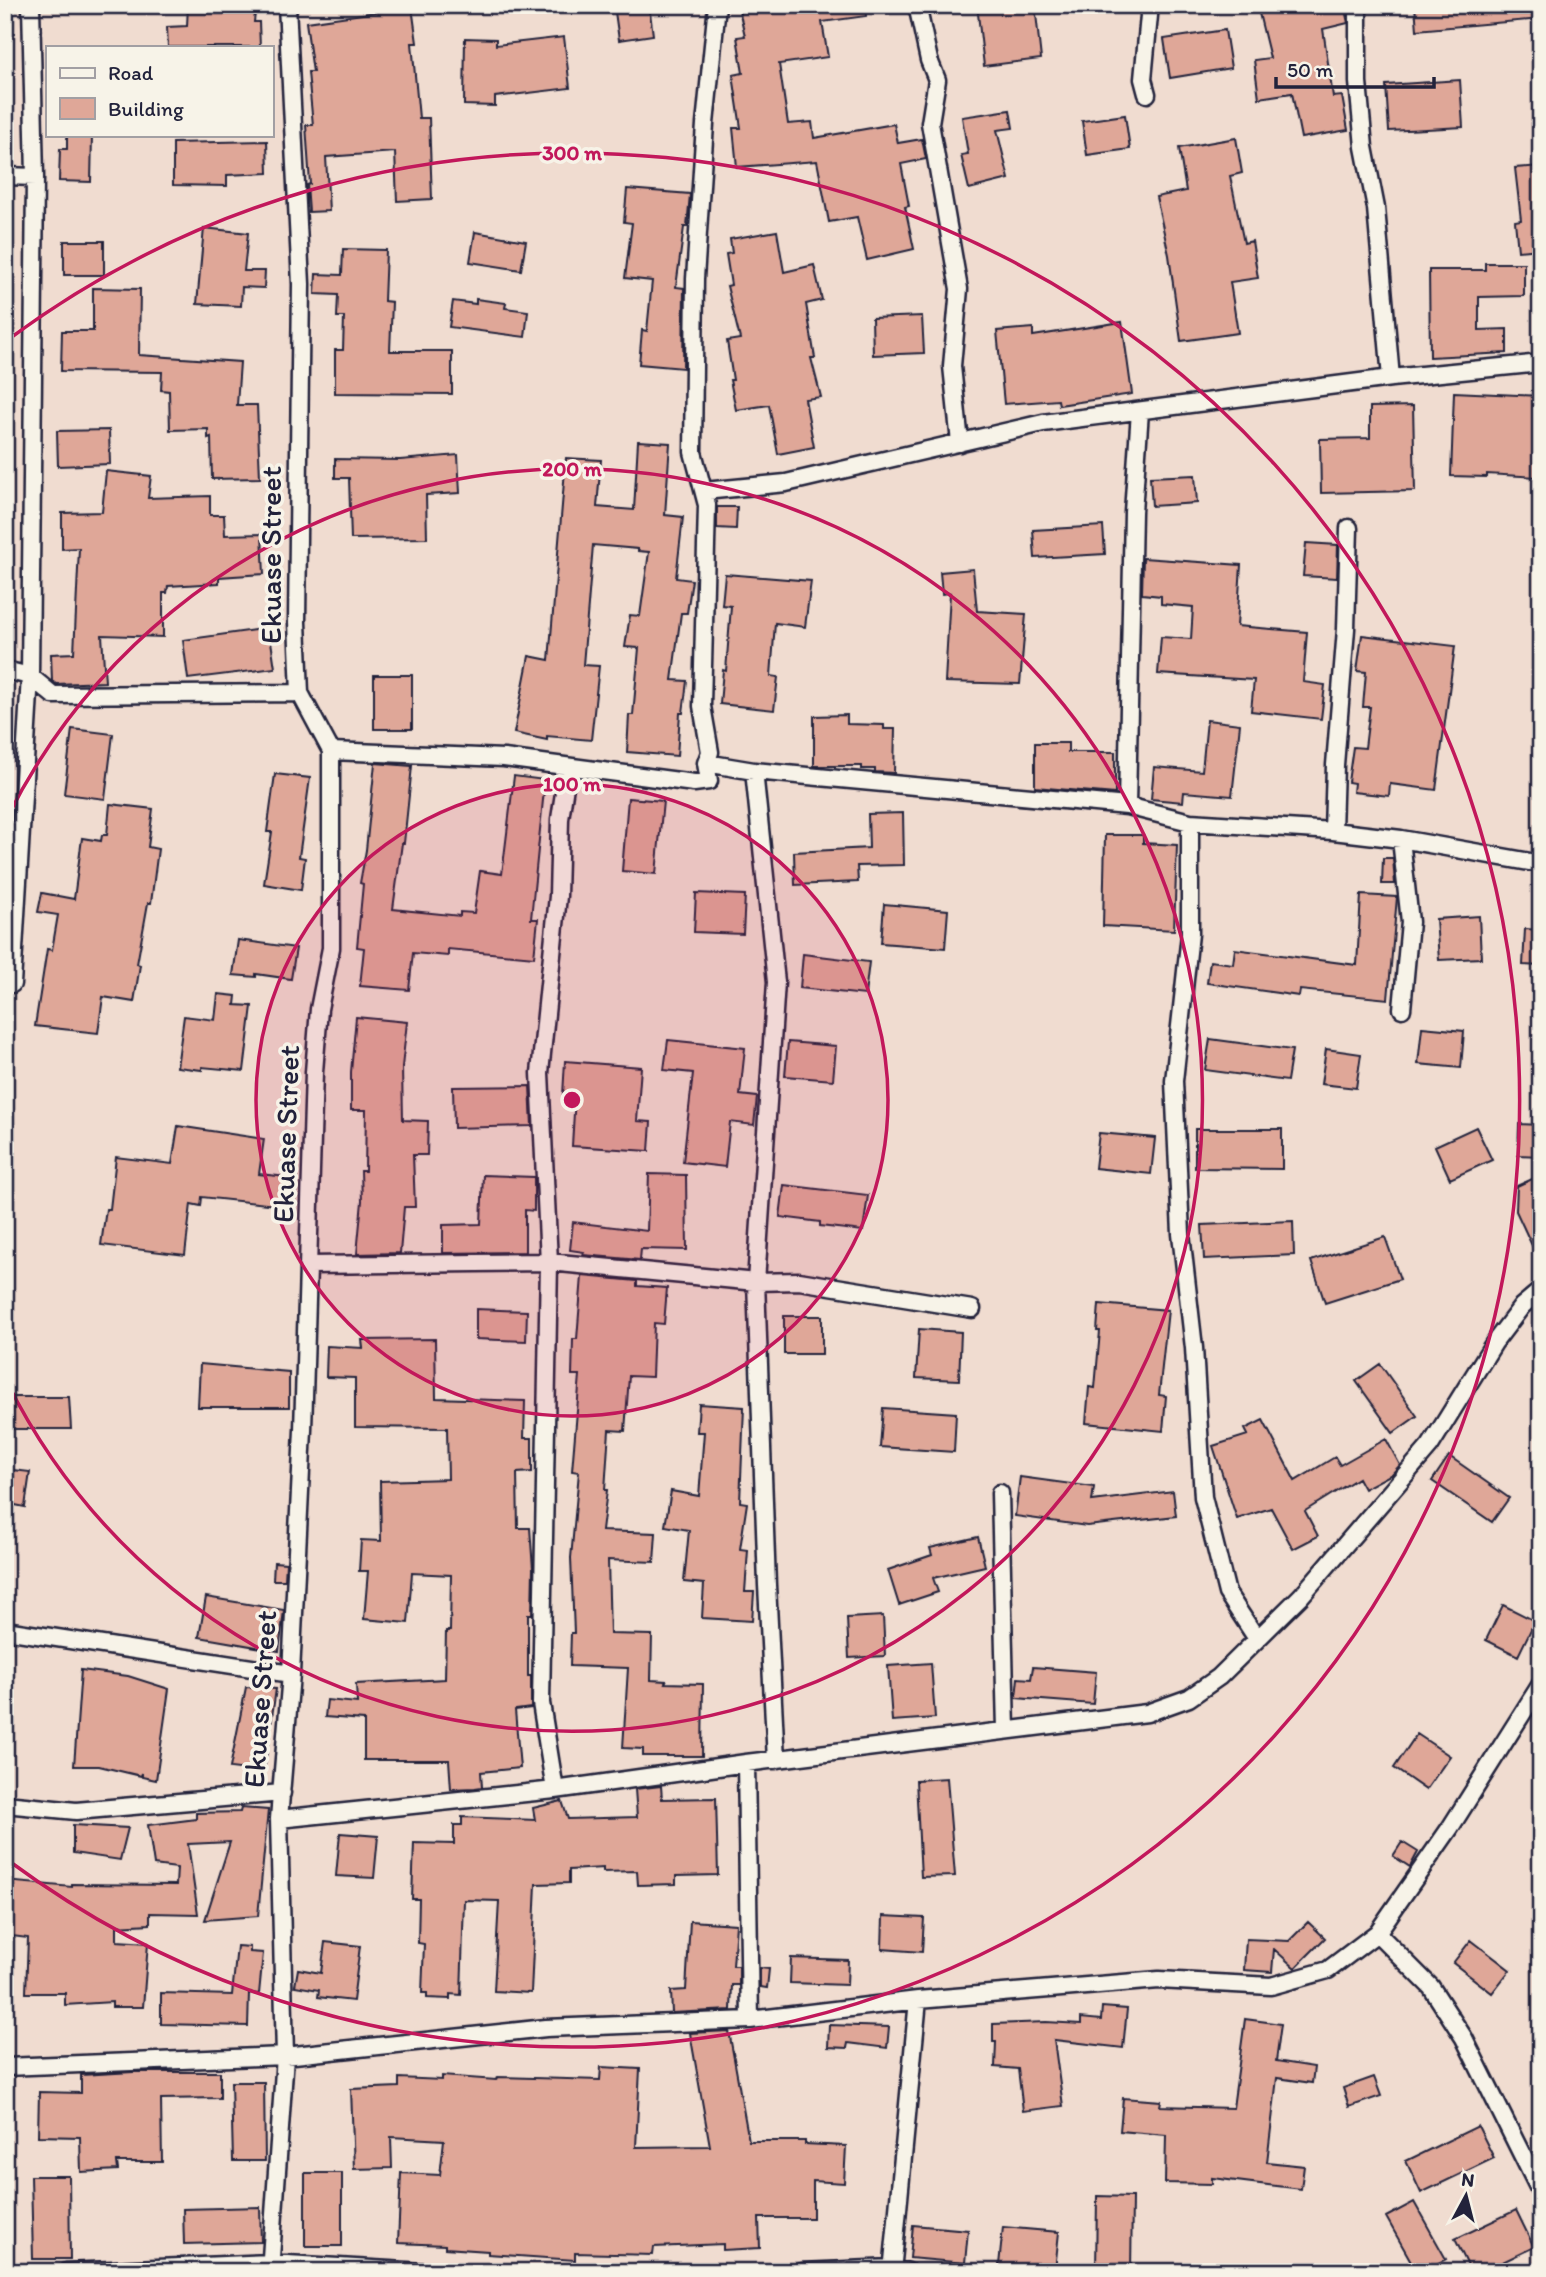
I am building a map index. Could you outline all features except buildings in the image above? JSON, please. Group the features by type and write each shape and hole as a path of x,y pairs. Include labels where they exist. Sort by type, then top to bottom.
{"street":[{"path":"12,984 30,676 35,177 31,5"},
{"name":"Ekuase Street","path":"270,2267 285,2056 279,1818 291,1674 309,1265 314,1072 319,1009 331,948 331,751 300,693 297,622 301,284 287,5"},
{"path":"331,751 504,758 694,783 709,781 706,763 710,752 702,706 707,505 693,452 695,279 705,124 717,5"},
{"path":"917,5 929,60 937,79 930,123 958,289 952,366 960,443"},
{"path":"1147,94 1143,79 1150,5"},
{"path":"1358,5 1358,82 1364,147 1376,208 1391,378"},
{"path":"5,176 35,177"},
{"path":"704,491 786,483 1044,423 1391,378 1541,363"},
{"path":"1127,806 1133,512 1140,411"},
{"path":"1333,831 1335,765 1346,629 1349,528"},
{"path":"5,670 30,676 53,695 300,693"},
{"path":"706,763 754,771 1127,806 1190,822 1333,831 1401,839 1541,864"},
{"path":"555,1790 541,1703 549,1262 540,1073 558,896 561,819 568,767"},
{"path":"754,771 776,982 756,1282 776,1760"},
{"path":"1190,822 1190,934 1174,1081 1181,1234 1194,1348 1203,1497 1227,1593 1257,1639"},
{"path":"1401,839 1410,922 1402,1009"},
{"path":"309,1265 549,1262 756,1282 799,1281 972,1309"},
{"path":"279,1818 555,1790 746,1763 1147,1713 1189,1698 1219,1677 1301,1596 1430,1446 1494,1343 1522,1306 1541,1290"},
{"path":"1000,1493 1006,1731"},
{"path":"5,1630 291,1674"},
{"path":"5,2067 285,2056 547,2028 750,2020 918,2000 1159,1980 1271,1986 1328,1970 1377,1933 1450,1828 1541,1684"},
{"path":"746,1763 750,2020"},
{"path":"5,1804 76,1811 282,1793"},
{"path":"1377,1933 1431,1987 1464,2038 1541,2193"},
{"path":"802,2272 897,2270 918,2000"},
{"path":"74,2271 270,2267 424,2272"}]}
